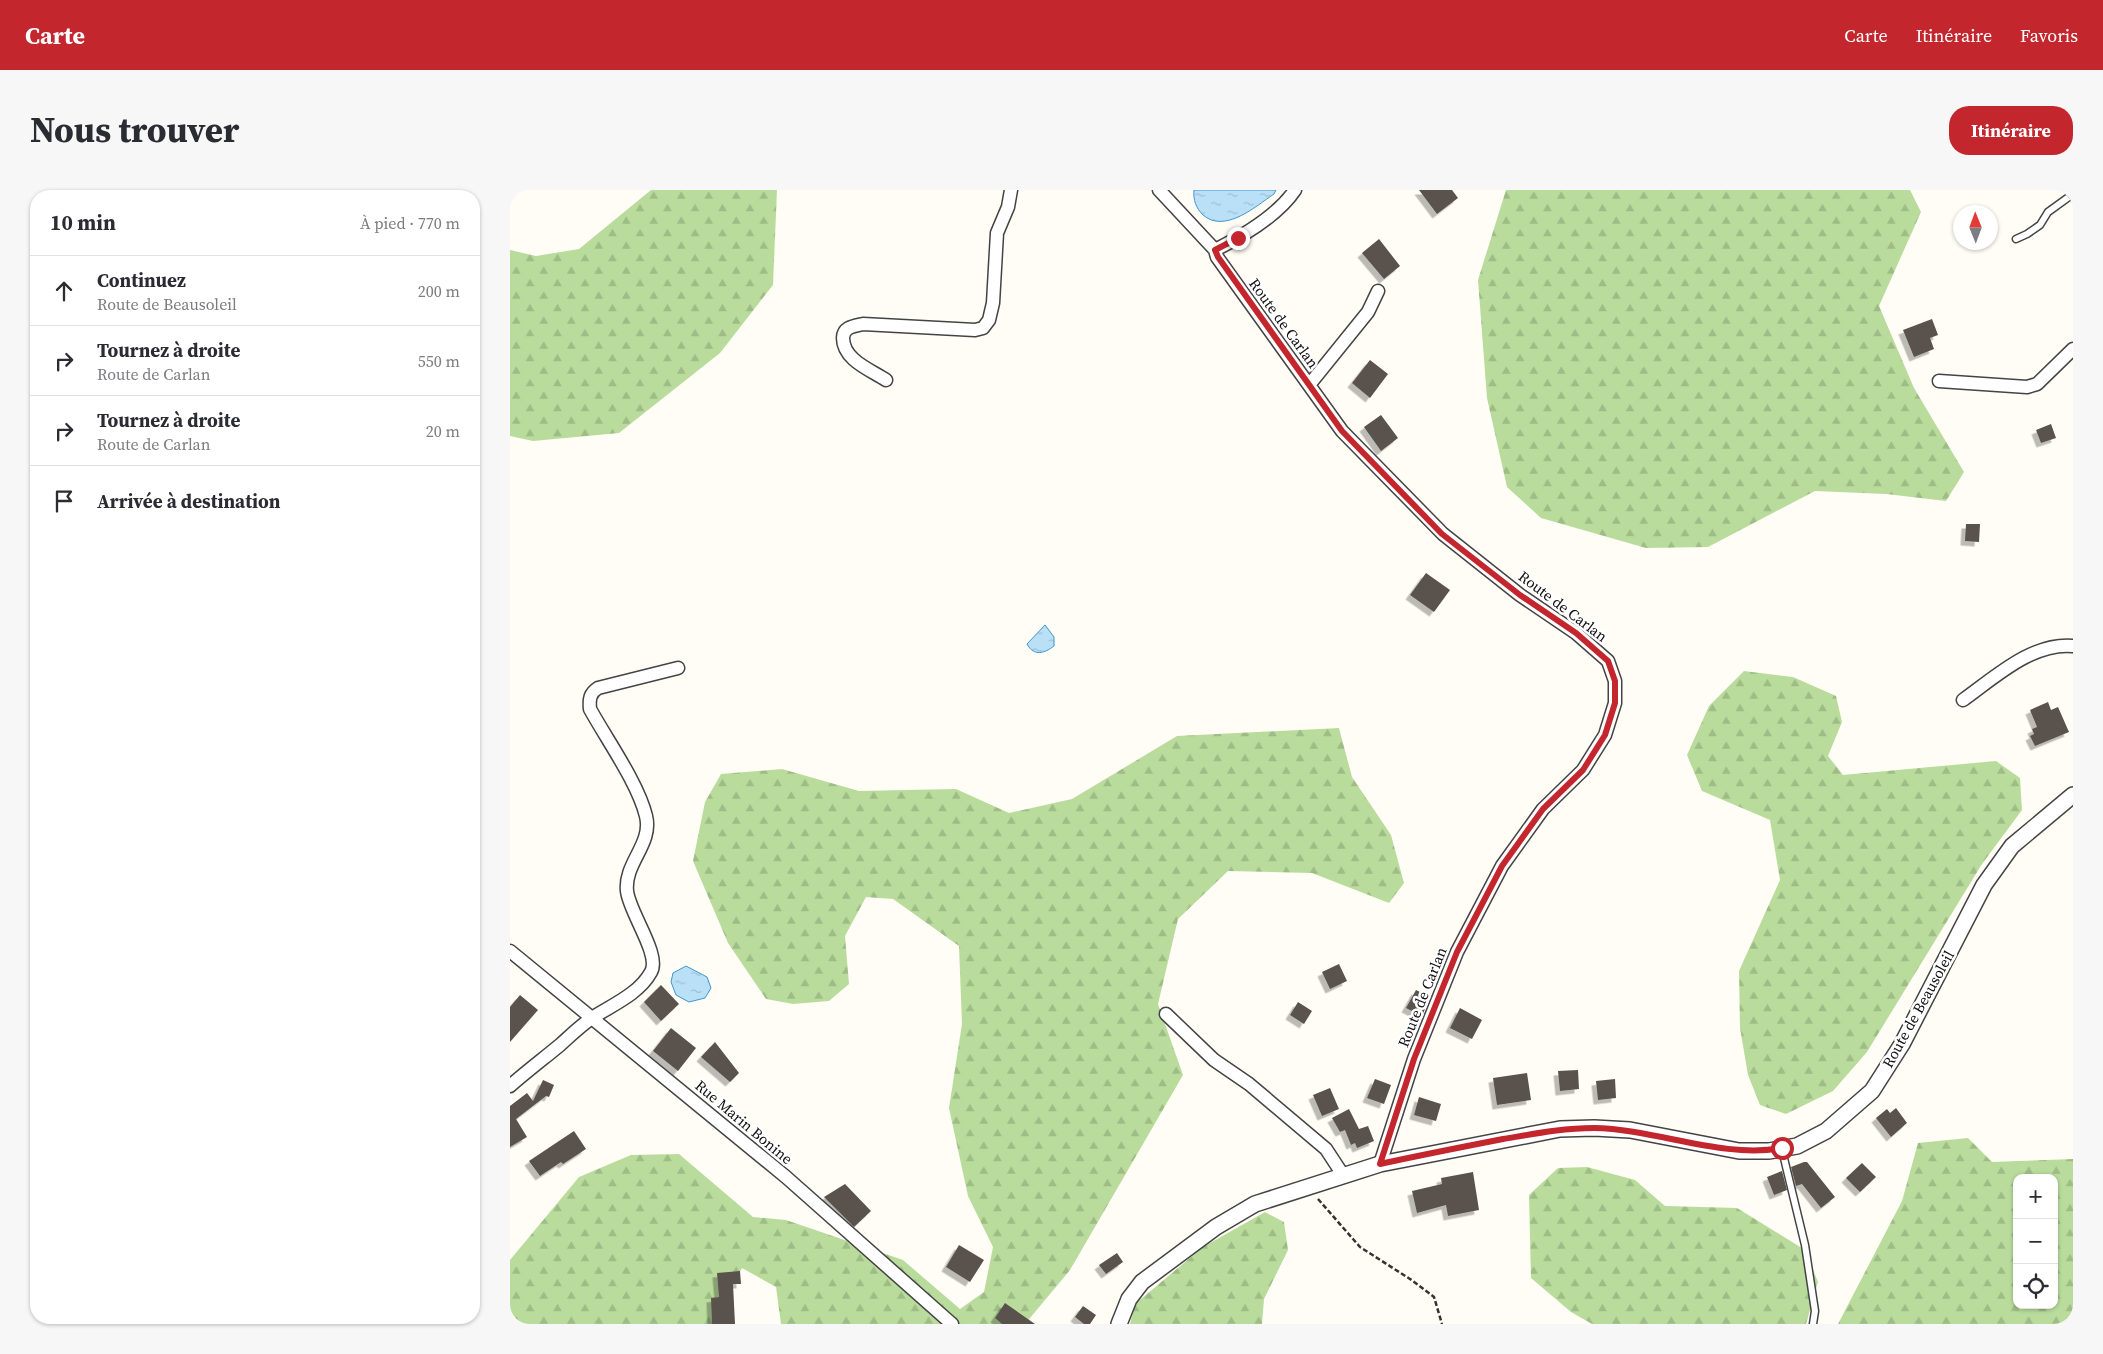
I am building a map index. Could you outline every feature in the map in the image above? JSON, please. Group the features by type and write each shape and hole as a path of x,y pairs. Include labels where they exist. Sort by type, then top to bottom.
{"street":[{"path":"886,380 849,356 843,345 843,334 850,326 863,324 975,330 982,328 989,320 993,303 997,233 1008,207 1011,190"},
{"name":"Route de Carlan","path":"1160,190 1215,250 1240,291 1342,431 1442,534 1520,595 1576,633 1608,661 1615,681 1615,703 1605,735 1583,770 1543,809 1502,866 1457,952 1414,1059 1380,1164"},
{"path":"1215,250 1238,238 1267,217 1295,190"},
{"path":"1309,385 1368,312 1378,291"},
{"path":"1940,381 2027,387 2037,384 2073,349"},
{"path":"1962,700 2011,666 2038,652 2049,648 2073,646"},
{"path":"510,1086 591,1019 629,995 652,971 654,963 651,951 630,907 627,889 629,871 646,837 647,818 641,798 590,709 589,701 592,692 598,688 678,668"},
{"name":"Route de Beausoleil","path":"1119,1324 1129,1299 1142,1282 1216,1227 1255,1204 1380,1164 1560,1129 1630,1130 1739,1151 1769,1151 1797,1146 1826,1131 1872,1091 1902,1044 1984,885 2012,846 2073,795"},
{"name":"Rue Marin Bonine","path":"510,951 786,1177 952,1324"},
{"path":"1166,1014 1214,1060 1249,1084 1326,1150 1343,1175"}],"lane":[{"path":"2016,239 2040,225 2048,212 2073,194"},
{"path":"1782,1148 1805,1245 1815,1311 1813,1324"}],"path":[{"path":"1307,1187 1360,1247 1434,1297 1442,1324"}],"green space":[{"path":"651,190 777,190 773,285 720,353 619,433 533,441 510,436 510,250 536,256 579,249"},
{"path":"1506,190 1910,190 1921,212 1879,306 1914,388 1964,472 1946,501 1886,494 1815,491 1708,547 1646,548 1541,518 1507,487 1487,398 1478,280"},
{"path":"1744,671 1793,677 1836,696 1842,722 1828,756 1843,775 1996,761 2020,778 2022,810 1982,864 1867,1052 1833,1091 1786,1114 1760,1105 1748,1075 1740,1028 1739,971 1780,880 1770,820 1702,791 1687,755 1709,706"},
{"path":"1339,728 1352,777 1391,835 1404,883 1389,903 1312,873 1228,871 1178,919 1158,1004 1183,1075 1070,1270 1025,1324 781,1324 776,1287 742,1268 712,1324 510,1324 510,1260 579,1177 631,1155 679,1154 753,1217 786,1220 903,1260 960,1309 984,1292 993,1247 968,1196 949,1108 962,1024 959,946 893,899 866,897 845,936 849,984 829,1001 793,1004 766,999 728,943 693,861 705,802 721,774 782,769 859,791 956,789 1009,813 1072,799 1177,736"},
{"path":"1968,1138 1992,1162 2073,1159 2073,1324 1838,1324 1902,1201 1918,1143"},
{"path":"1587,1167 1635,1180 1665,1206 1737,1208 1805,1250 1818,1282 1806,1324 1592,1324 1571,1312 1531,1278 1529,1195 1558,1168"},
{"path":"1265,1212 1284,1222 1288,1250 1264,1299 1262,1324 1130,1324 1135,1304 1203,1247"}],"water":[{"path":"1194,190 1276,190 1274,194 1249,211 1230,220 1221,221 1212,220 1203,215 1197,207"},
{"path":"1045,625 1054,637 1054,646 1043,652 1033,651 1027,644"},
{"path":"686,966 707,977 711,988 705,998 689,1002 676,995 671,982 673,973"}],"building":[{"path":"1419,190 1452,190 1458,198 1437,214"},
{"path":"1379,239 1400,266 1384,279 1362,253"},
{"path":"1932,319 1938,335 1930,338 1934,349 1914,357 1903,330"},
{"path":"1370,360 1388,374 1370,398 1352,383"},
{"path":"1381,415 1398,438 1381,451 1364,427"},
{"path":"2051,424 2056,438 2041,443 2036,430"},
{"path":"1966,524 1980,524 1979,542 1965,541"},
{"path":"1426,573 1450,590 1434,612 1410,595"},
{"path":"2048,702 2051,710 2058,707 2069,732 2035,746 2030,736 2034,734 2032,729 2037,727 2030,710"},
{"path":"1339,964 1347,981 1330,989 1322,972"},
{"path":"661,985 679,1004 661,1021 644,1002"},
{"path":"1416,990 1430,997 1422,1016 1406,1008"},
{"path":"520,995 538,1010 510,1042 510,1007"},
{"path":"1298,1002 1312,1011 1304,1024 1290,1015"},
{"path":"1460,1008 1482,1020 1472,1039 1450,1028"},
{"path":"671,1028 696,1048 678,1071 653,1051"},
{"path":"715,1042 739,1073 730,1082 701,1057"},
{"path":"1578,1070 1579,1089 1560,1091 1558,1071"},
{"path":"1527,1073 1531,1100 1497,1105 1493,1078"},
{"path":"1375,1079 1391,1085 1384,1104 1367,1098"},
{"path":"1615,1079 1616,1098 1598,1100 1596,1081"},
{"path":"543,1080 554,1085 549,1097 546,1096 516,1119 527,1137 510,1147 510,1106 527,1093 533,1101"},
{"path":"1330,1088 1339,1109 1322,1116 1313,1095"},
{"path":"1419,1097 1441,1104 1436,1121 1414,1115"},
{"path":"1896,1108 1907,1123 1891,1137 1876,1118 1887,1109 1890,1113"},
{"path":"1349,1109 1359,1129 1368,1126 1374,1141 1357,1148 1355,1143 1351,1145 1345,1130 1340,1132 1332,1118"},
{"path":"574,1131 586,1149 540,1176 529,1161"},
{"path":"1807,1162 1835,1197 1821,1208 1802,1184 1796,1186 1791,1167"},
{"path":"1862,1163 1876,1177 1860,1192 1846,1178"},
{"path":"1782,1171 1787,1190 1774,1195 1767,1177"},
{"path":"1473,1172 1479,1210 1448,1216 1446,1205 1417,1213 1412,1191 1442,1184 1441,1178"},
{"path":"845,1184 871,1211 854,1227 824,1197"},
{"path":"959,1245 984,1260 970,1282 946,1267"},
{"path":"1117,1253 1123,1262 1106,1274 1099,1265"},
{"path":"740,1271 741,1284 733,1284 735,1324 712,1324 711,1298 719,1297 717,1273"},
{"path":"1005,1303 1035,1324 1002,1324 995,1318"},
{"path":"1083,1306 1096,1315 1090,1324 1084,1324 1075,1317"}],"route":[{"path":"1238,238 1215,250 1218,257 1240,291 1342,431 1442,534 1520,595 1576,633 1608,661 1615,681 1615,703 1605,735 1583,770 1543,809 1502,866 1457,952 1414,1059 1380,1164 1448,1149 1560,1129 1630,1130 1739,1151 1769,1151 1782,1148"}]}
